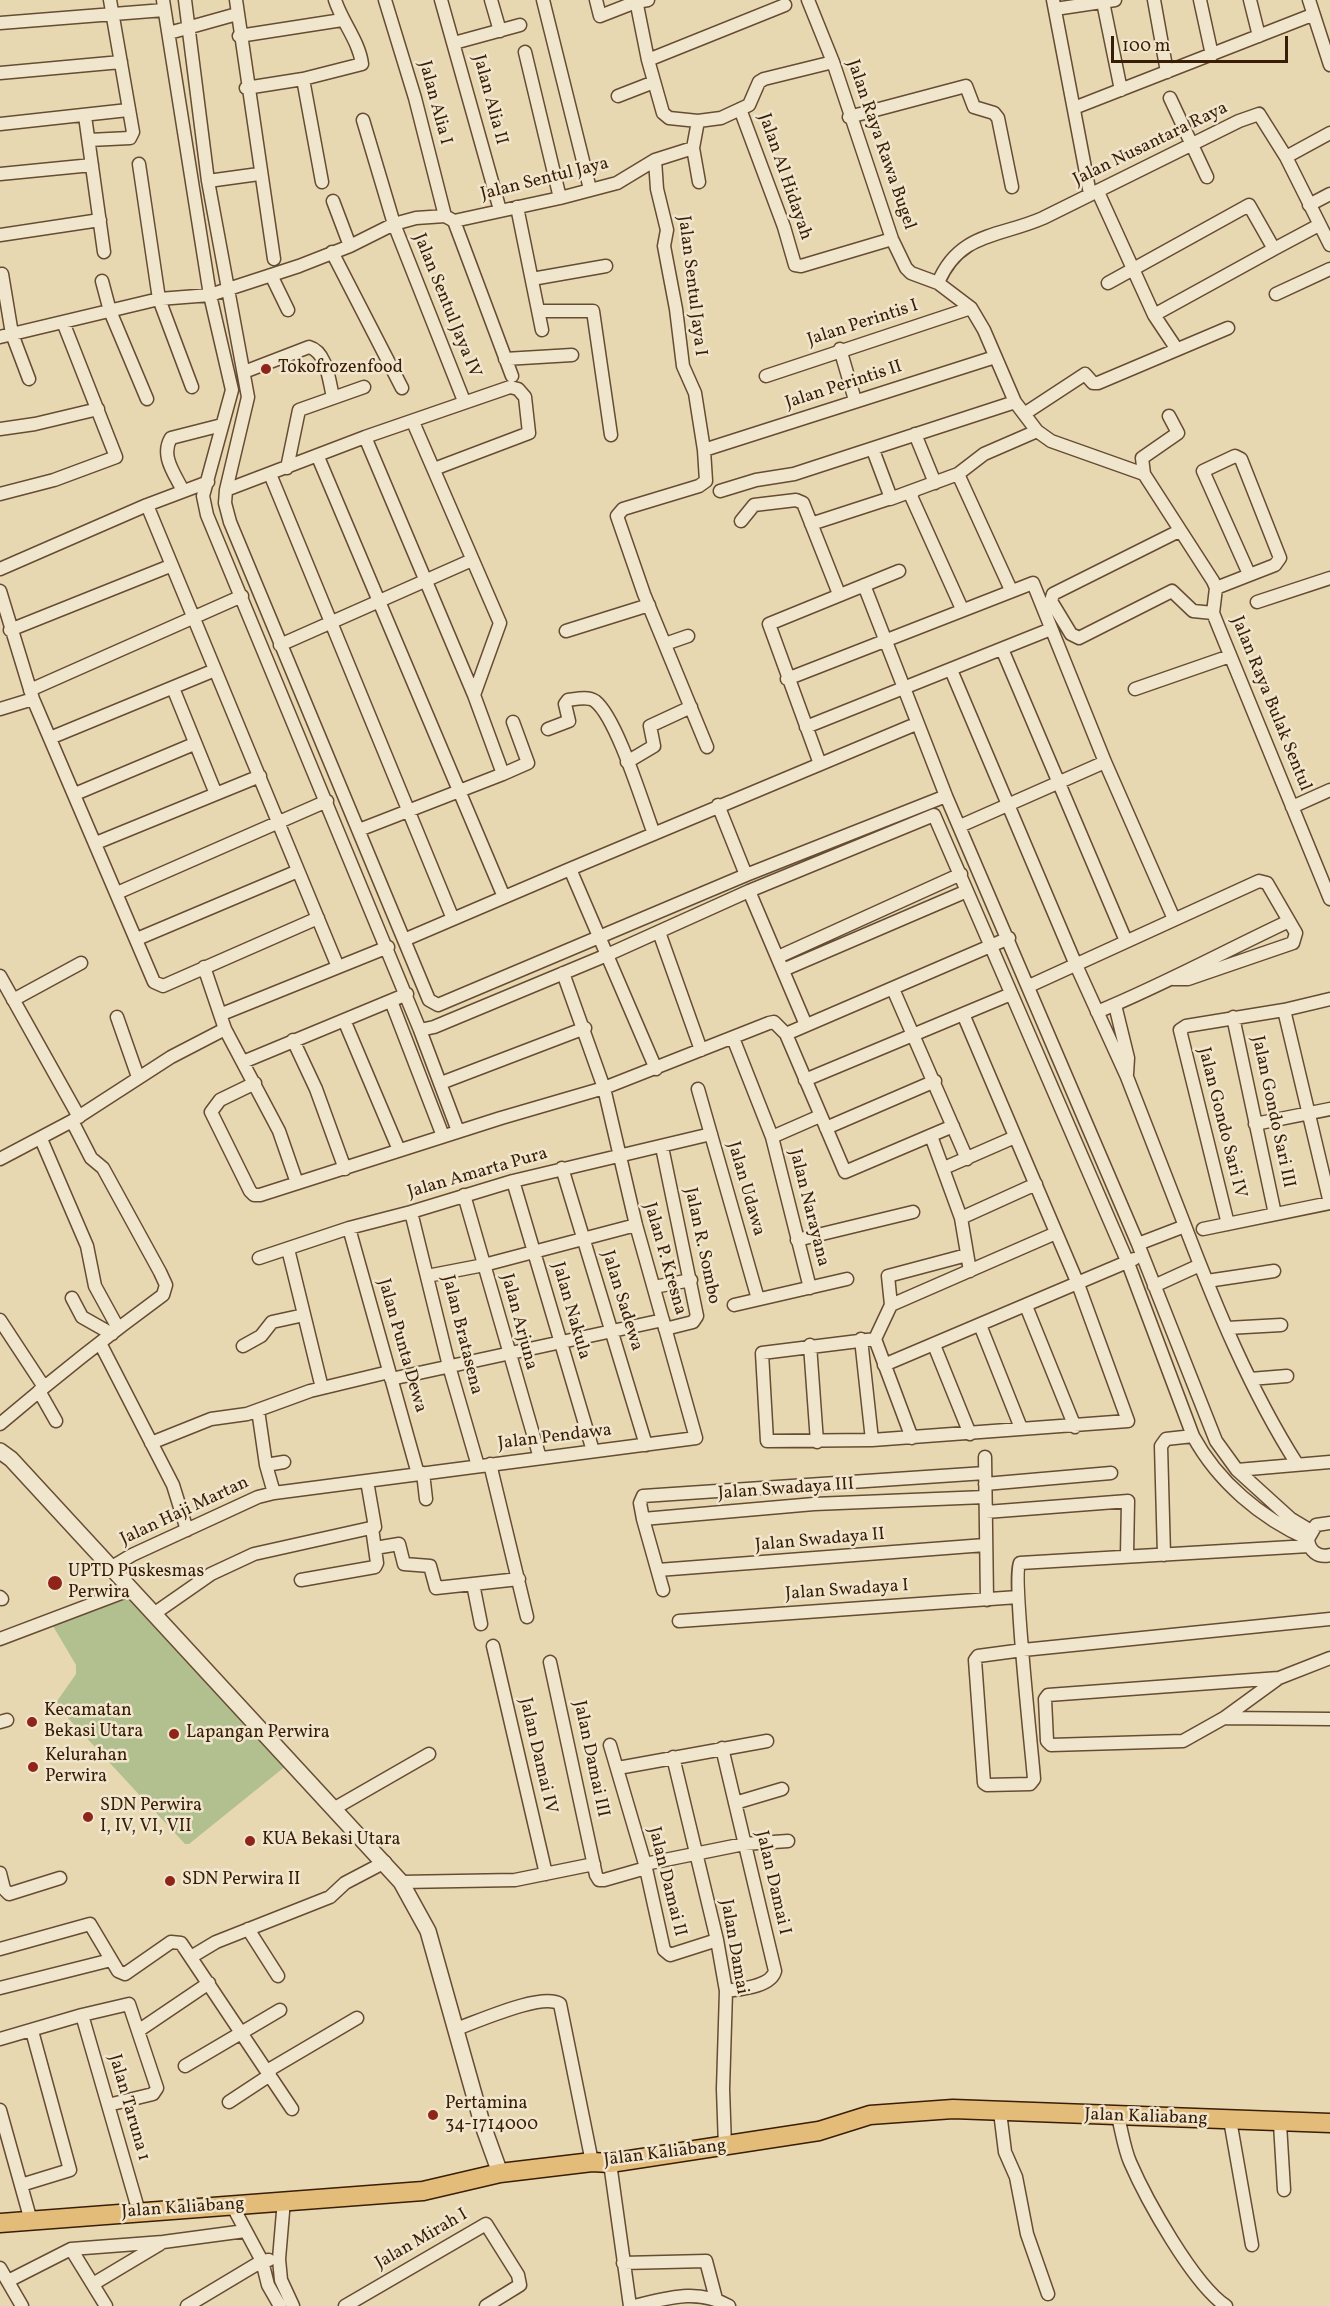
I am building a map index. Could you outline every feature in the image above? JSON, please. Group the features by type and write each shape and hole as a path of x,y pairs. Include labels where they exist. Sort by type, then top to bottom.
{"main road":[{"name":"Jalan Kaliabang","path":"0,2223 233,2207 284,2200 423,2192 500,2174 725,2147 819,2131 870,2115 953,2109 1280,2124 1330,2123"}],"street":[{"path":"88,140 130,138 133,132 110,0"},
{"path":"185,0 208,181 248,397 226,497 230,522 429,1000 438,1005 746,875 946,796"},
{"path":"236,0 246,88 274,259"},
{"path":"246,88 303,79 362,64 360,51 342,20 335,0"},
{"name":"Jalan Alia I","path":"385,0 416,98 450,219 512,376"},
{"name":"Jalan Alia II","path":"441,0 500,210"},
{"path":"490,0 500,31"},
{"path":"543,0 590,189"},
{"path":"596,0 600,16 640,1 648,60 663,113 669,118 698,121 721,118 752,103 759,82 764,79 833,62"},
{"name":"Jalan Raya Rawa Bugel","path":"808,0 833,62 849,117 892,239 906,268 912,273 938,283"},
{"path":"1154,0 1167,72"},
{"path":"1200,0 1212,55"},
{"path":"1250,0 1259,36"},
{"path":"1309,0 1330,65"},
{"path":"1121,90 1109,1 1054,4 1074,108 1094,193 1154,315 1176,348"},
{"path":"0,23 112,15 163,5 210,295 232,390 208,482 202,496 207,515 407,994 458,1131"},
{"path":"648,60 785,5"},
{"path":"169,33 237,14"},
{"path":"1074,108 1312,15"},
{"path":"239,36 342,20"},
{"path":"454,43 520,25"},
{"path":"525,52 560,198"},
{"path":"0,73 121,62"},
{"path":"303,79 322,182"},
{"path":"618,96 654,82"},
{"path":"849,117 966,86 974,107 994,113 999,118 1012,188"},
{"path":"1170,98 1207,177"},
{"name":"Jalan Al Hidayah","path":"740,109 784,227 795,265 801,266 892,239"},
{"path":"0,124 128,110"},
{"name":"Jalan Nusantara Raya","path":"938,283 945,264 967,245 1004,231 1017,230 1259,114 1286,157 1308,206 1330,245"},
{"path":"85,116 104,252"},
{"name":"Jalan Sentul Jaya IV","path":"363,120 394,224 464,401"},
{"path":"698,121 693,148 699,182"},
{"path":"1286,157 1330,133"},
{"name":"Jalan Sentul Jaya","path":"6,336 159,299 210,295 350,246 394,224 416,218 450,219 560,198 617,183 655,160 693,148"},
{"name":"Jalan Sentul Jaya I","path":"649,605 617,516 618,512 699,486 706,481 704,450 695,393 683,366 676,309 664,246 667,230 657,189 655,160"},
{"path":"139,164 159,299 192,387"},
{"path":"0,174 92,165"},
{"path":"208,181 259,174"},
{"path":"1308,206 1330,194"},
{"path":"333,201 350,246"},
{"path":"1108,283 1249,205 1274,249"},
{"path":"517,207 542,330"},
{"path":"0,235 100,220"},
{"path":"1154,315 1319,225"},
{"path":"332,252 402,388"},
{"path":"532,279 606,266"},
{"path":"1276,294 1330,269"},
{"path":"2,274 6,336 29,379"},
{"path":"271,275 288,310"},
{"path":"102,281 110,311 147,399"},
{"path":"938,283 971,308 1015,402 1037,431 1051,441 1144,474"},
{"name":"Jalan Perintis I","path":"766,376 840,349 971,308"},
{"path":"538,311 593,310 611,435"},
{"path":"0,494 54,480 116,457 63,322"},
{"path":"1024,414 1085,374 1093,383 1098,383 1176,348 1228,328"},
{"path":"244,372 309,347 321,354 333,397"},
{"path":"840,349 855,400"},
{"path":"505,359 572,355"},
{"name":"Jalan Perintis II","path":"704,450 995,357"},
{"path":"288,468 299,410 364,387"},
{"path":"202,496 226,497 270,474 464,401 510,387 518,389 525,396 529,433 434,469"},
{"path":"720,491 756,480 794,474 1015,402"},
{"path":"0,429 35,424 98,409"},
{"path":"1169,416 1178,433 1142,458 1144,474 1216,588 1275,565 1280,558 1241,459 1235,456 1203,471 1248,574"},
{"path":"413,422 500,623 474,695"},
{"path":"183,491 165,447 171,438 222,425"},
{"path":"811,525 958,474 984,454 1037,431"},
{"path":"915,434 935,483"},
{"path":"365,437 474,695 503,774"},
{"path":"873,450 890,499"},
{"path":"318,457 504,897"},
{"path":"270,474 453,919"},
{"path":"958,474 1011,590"},
{"path":"0,569 147,505 208,482"},
{"path":"914,491 911,496 962,609"},
{"path":"741,521 754,506 796,500 803,503 839,594"},
{"path":"147,505 170,566 260,776 338,967"},
{"path":"1179,531 1053,594 1051,601 1071,634 1079,638 1172,591 1193,611 1213,613"},
{"path":"280,645 472,560"},
{"path":"10,630 170,566"},
{"path":"820,764 787,679 769,624 899,571"},
{"path":"1257,602 1330,578"},
{"path":"787,679 1033,583 1105,762 1174,919"},
{"path":"864,585 902,690 1140,1249 1216,1441 1237,1470 1309,1538 1319,1556 1330,1556"},
{"name":"Jalan Raya Bulak Sentul","path":"1216,588 1213,613 1292,807 1325,874 1330,899"},
{"path":"0,591 10,630 32,695 154,982 163,986 318,918"},
{"path":"0,709 242,596"},
{"path":"566,631 649,605 707,747"},
{"path":"806,727 1050,629"},
{"path":"665,644 688,636"},
{"path":"1002,649 1126,941"},
{"path":"1135,689 1230,656"},
{"path":"50,738 215,670"},
{"path":"951,670 1096,1012 1127,1077 1227,1328 1271,1424 1297,1464"},
{"path":"172,688 216,794"},
{"path":"548,729 569,722 566,702 593,699 611,726 654,834"},
{"path":"627,762 654,746 650,726 691,707"},
{"path":"359,830 528,764 513,722"},
{"path":"405,940 718,805 916,724"},
{"path":"75,794 194,744"},
{"path":"960,826 1105,762"},
{"path":"96,843 260,776"},
{"path":"1292,807 1330,790"},
{"path":"117,893 279,824 327,801"},
{"path":"718,805 746,875"},
{"path":"420,1030 434,1027 607,955 749,891 934,815 1128,1263 1193,1436 1204,1457 1230,1485 1272,1521 1309,1538"},
{"path":"337,825 354,818"},
{"path":"570,868 656,1069"},
{"path":"137,939 298,871"},
{"path":"777,957 961,874"},
{"path":"1029,986 1174,919 1263,881 1268,883 1296,933 1293,943 1188,979 1173,979"},
{"path":"749,891 806,1024"},
{"path":"783,970 967,891"},
{"path":"1096,1012 1173,979 1184,970 1289,921"},
{"path":"658,932 701,1050"},
{"path":"786,1034 1009,938"},
{"path":"222,1014 388,947"},
{"path":"13,1000 81,963"},
{"path":"204,967 222,1014 225,1029 279,1131 297,1183"},
{"name":"Jalan P. Kresna","path":"563,973 585,1028 604,1088 636,1225 696,1438"},
{"path":"0,976 75,1119 92,1158 102,1168 166,1285 163,1295 0,1424"},
{"path":"893,989 967,1159"},
{"path":"243,1062 407,994"},
{"path":"805,1080 1011,994"},
{"path":"1233,1017 1284,1010 1330,999"},
{"path":"391,1001 443,1136"},
{"path":"1115,1005 1128,1061 1127,1077"},
{"path":"1203,1229 1330,1203 1284,1010"},
{"path":"875,1339 810,1345 761,1354 765,1438 769,1442 872,1440 1128,1421 1077,1284 963,1014"},
{"path":"117,1017 138,1077"},
{"name":"Jalan Gondo Sari IV","path":"1228,1224 1180,1032 1186,1026 1233,1017"},
{"name":"Jalan Gondo Sari III","path":"1233,1017 1275,1214"},
{"path":"344,1020 399,1150"},
{"path":"255,1083 220,1100 211,1112 254,1195 604,1088 756,1027 774,1022 786,1034 845,1172 953,1126"},
{"path":"441,1083 585,1028"},
{"path":"0,1159 41,1139 138,1077 225,1029"},
{"name":"Jalan Narayana","path":"733,1038 772,1137 810,1288"},
{"path":"293,1040 316,1089 345,1169"},
{"path":"826,1128 935,1082"},
{"name":"Jalan Udawa","path":"698,1089 758,1299"},
{"path":"1256,1124 1330,1109"},
{"name":"Jalan Narayana","path":"772,1137 820,1116"},
{"name":"Jalan Amarta Pura","path":"259,1258 349,1228 411,1212 513,1180 711,1134"},
{"path":"931,1136 961,1218 970,1271"},
{"path":"944,1168 1015,1137"},
{"path":"41,1139 87,1246 95,1286 115,1331"},
{"name":"Jalan R. Sombo","path":"662,1147 691,1280 696,1319 664,1325"},
{"name":"Jalan Sadewa","path":"562,1168 646,1444"},
{"name":"Jalan Nakula","path":"513,1180 593,1451"},
{"path":"961,1218 1036,1184"},
{"name":"Jalan Arjuna","path":"464,1195 507,1353 540,1458"},
{"name":"Jalan Bratasena","path":"411,1212 449,1366 484,1465 519,1579 527,1617"},
{"path":"798,1240 913,1212"},
{"path":"427,1276 534,1253 636,1225"},
{"path":"885,1365 1128,1263 1140,1249 1185,1226"},
{"name":"Jalan Punta Dewa","path":"349,1228 426,1499"},
{"path":"891,1305 1056,1233"},
{"path":"288,1249 322,1388"},
{"path":"912,1437 875,1339 891,1305 888,1276 967,1255"},
{"path":"1154,1286 1200,1265"},
{"path":"1207,1281 1274,1271"},
{"path":"734,1305 847,1279"},
{"path":"654,1287 691,1280"},
{"path":"72,1298 82,1317 115,1331"},
{"path":"1026,1306 1075,1426"},
{"path":"243,1346 261,1336 272,1323 304,1315"},
{"path":"0,1320 42,1389 56,1421"},
{"path":"152,1443 211,1419 258,1410 322,1388 449,1366 611,1331 664,1325"},
{"path":"980,1325 1021,1428"},
{"path":"1227,1328 1281,1325"},
{"path":"861,1339 872,1440"},
{"path":"101,1345 173,1485 187,1530"},
{"path":"810,1345 818,1442"},
{"path":"934,1345 970,1434"},
{"path":"1169,1375 1185,1367"},
{"path":"1250,1379 1287,1376"},
{"path":"258,1410 266,1465 274,1493"},
{"path":"1164,1555 1161,1446 1166,1439 1193,1436"},
{"name":"Jalan Pendawa","path":"420,1473 696,1438"},
{"path":"0,1451 11,1459 155,1613 401,1882 428,1931 482,2123 500,2174"},
{"path":"985,1457 987,1600"},
{"path":"266,1465 284,1462"},
{"path":"1237,1470 1330,1462"},
{"name":"Jalan Haji Martan","path":"112,1567 132,1555 258,1497 420,1473"},
{"path":"663,1590 640,1503 643,1496 985,1485 1111,1473"},
{"path":"155,1613 211,1574 254,1554 372,1528 376,1524 367,1480"},
{"name":"Jalan Swadaya III","path":"644,1519 814,1504 985,1485"},
{"path":"986,1512 1128,1502 1127,1555"},
{"path":"1330,1524 1323,1523 1309,1538 1164,1555 1127,1555 1020,1563 1017,1566 1018,1597 1023,1650 1034,1779 1030,1784 987,1785 984,1781 975,1660 981,1655 1023,1650 1330,1619"},
{"path":"301,1580 375,1567 372,1528"},
{"path":"375,1548 399,1544 404,1564 430,1566 436,1588 519,1579"},
{"name":"Jalan Swadaya II","path":"658,1570 985,1545"},
{"path":"473,1584 481,1624"},
{"path":"5,1638 132,1589"},
{"name":"Jalan Swadaya I","path":"679,1621 1018,1597"},
{"name":"Jalan Damai IV","path":"493,1646 546,1874"},
{"path":"1280,1678 1048,1695 1045,1699 1047,1741 1051,1745 1184,1742 1224,1718 1280,1678 1330,1658"},
{"name":"Jalan Damai III","path":"550,1662 594,1864"},
{"path":"1224,1718 1330,1719"},
{"path":"618,1768 767,1741"},
{"name":"Jalan Damai II","path":"610,1745 646,1866 667,1954 717,1940"},
{"name":"Jalan Damai I","path":"722,1748 774,1975 761,1983 726,1991"},
{"path":"335,1808 429,1754"},
{"name":"Jalan Damai","path":"673,1757 717,1940 726,1991 723,2089 725,2147"},
{"path":"735,1803 782,1789"},
{"path":"401,1882 520,1879 594,1864 599,1880 604,1880 696,1853 744,1844 788,1841"},
{"path":"191,1957 216,1942 330,1897 345,1883 385,1862"},
{"path":"0,1873 4,1889 9,1894 60,1878"},
{"path":"0,1949 90,1924 111,1960 121,1974 125,1974 176,1941 181,1943 292,2109"},
{"path":"248,1929 278,1976"},
{"path":"0,1988 111,1960"},
{"path":"138,2031 209,1983"},
{"path":"456,2029 522,2006 550,2000 560,2004 601,2162 632,2306 684,2295 716,2299 729,2306"},
{"path":"0,2039 129,2004 156,2091 108,2105"},
{"path":"185,2066 280,2010"},
{"name":"Jalan Taruna 1","path":"82,2015 139,2212"},
{"path":"229,2102 268,2073 357,2018"},
{"path":"21,2185 70,2170 32,2031"},
{"path":"0,2110 31,2221"},
{"path":"1000,2112 1005,2152 1016,2177 1029,2241 1048,2294"},
{"path":"1119,2117 1130,2160 1144,2191 1197,2279 1226,2306"},
{"path":"1230,2120 1252,2245"},
{"path":"1280,2124 1284,2190"},
{"path":"284,2200 279,2259 281,2280 293,2306"},
{"path":"233,2207 262,2261 268,2285 280,2306"},
{"name":"Jalan Mirah I","path":"345,2306 486,2224 518,2275 520,2285 486,2306"},
{"path":"8,2281 71,2249 163,2242 245,2231"},
{"path":"93,2284 163,2242"},
{"path":"71,2249 105,2306"},
{"path":"187,2306 262,2261 279,2259"},
{"path":"623,2263 706,2261 716,2299"},
{"path":"0,2268 22,2306"}],"green space":[{"name":"Lapangan Perwira","path":"132,1589 292,1761 189,1844 185,1844 55,1704 76,1674 76,1665 50,1621"}],"place":[{"name":"Tokofrozenfood","path":"266,369"},
{"name":"UPTD Puskesmas Perwira","path":"55,1583"},
{"name":"Kecamatan Bekasi Utara","path":"32,1722"},
{"name":"Lapangan Perwira","path":"174,1734"},
{"name":"Kelurahan Perwira","path":"33,1767"},
{"name":"SDN Perwira I, IV, VI, VII","path":"88,1817"},
{"name":"KUA Bekasi Utara","path":"250,1841"},
{"name":"SDN Perwira II","path":"170,1881"},
{"name":"Pertamina 34-1714000","path":"433,2115"}]}
